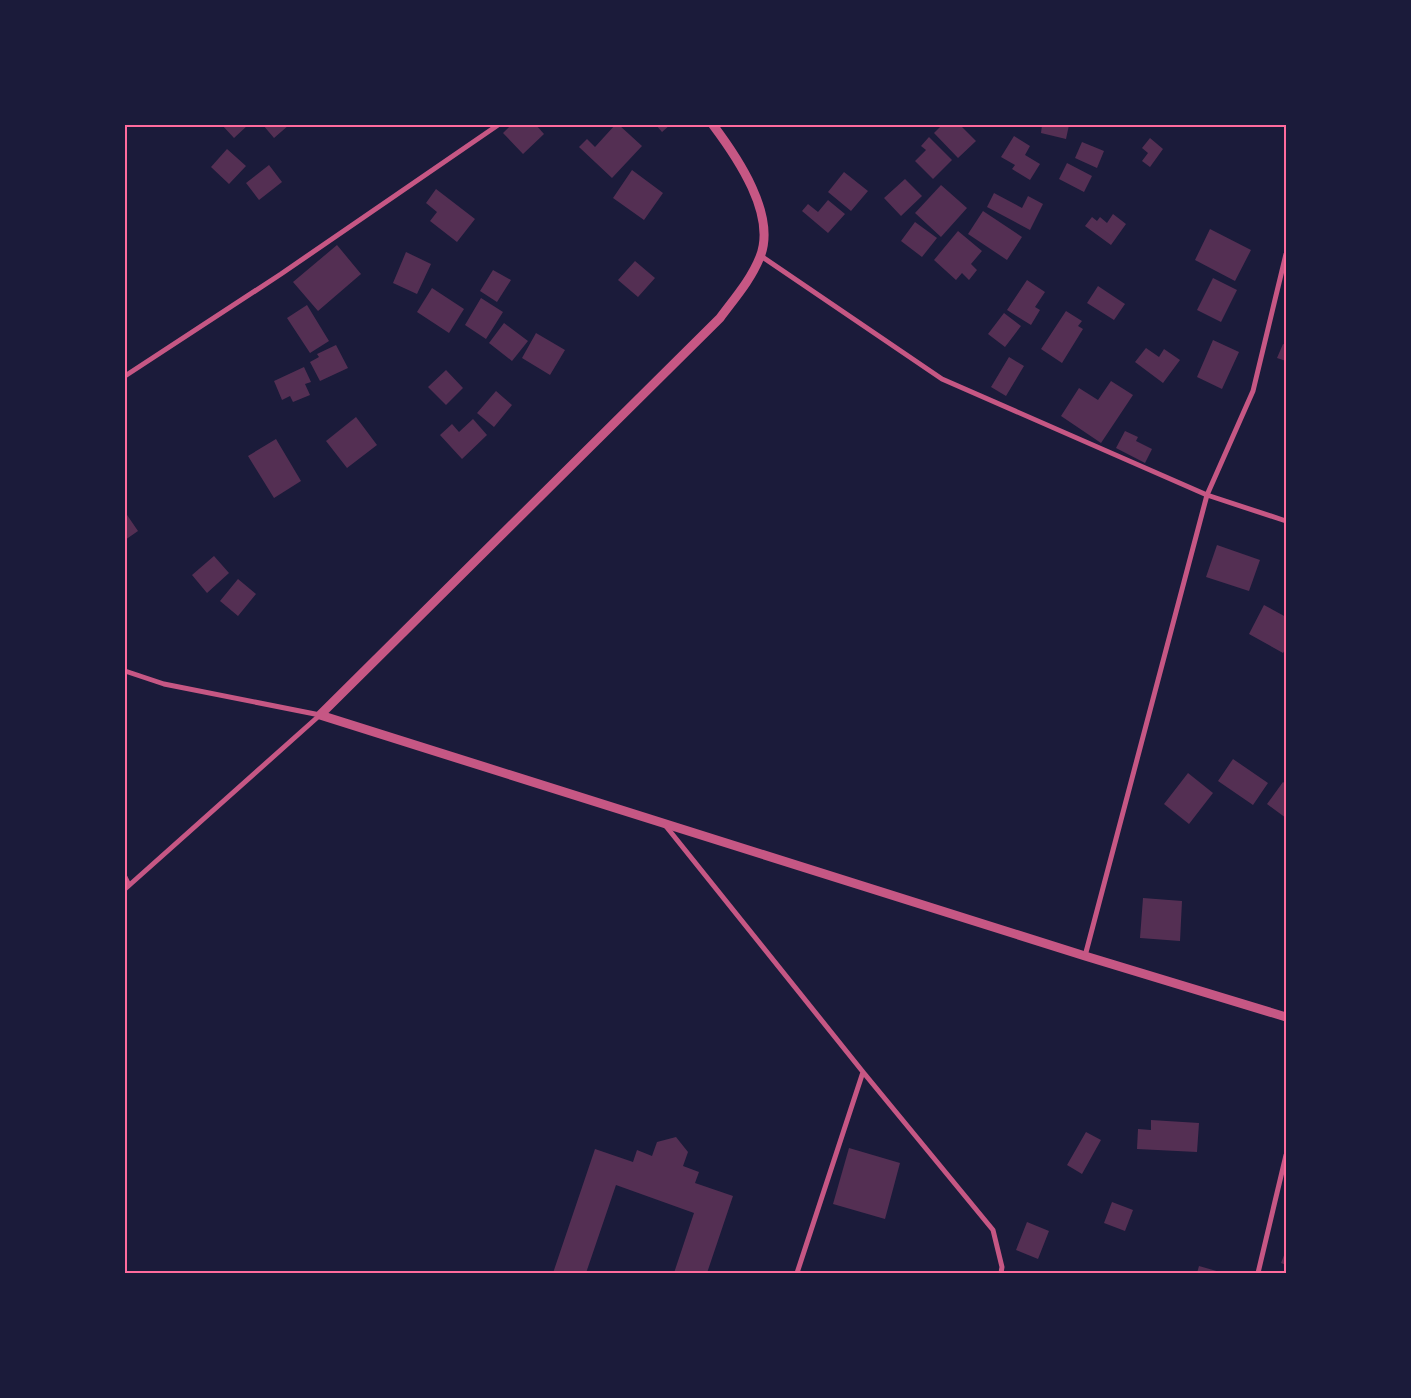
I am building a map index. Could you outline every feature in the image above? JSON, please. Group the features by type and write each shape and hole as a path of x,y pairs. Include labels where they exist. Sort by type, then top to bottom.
{"street":[{"path":"125,376 281,274 498,125"},
{"path":"127,887 320,715 720,318 745,285 761,256 763,237 760,209 749,178 713,125"},
{"path":"1085,956 1208,495 1253,391 1286,254"},
{"path":"761,256 942,379 1208,495 1286,521"},
{"path":"125,671 164,684 320,715 1085,956 1286,1016"},
{"path":"664,823 863,1072 993,1230 1002,1267 1001,1273"},
{"path":"125,877 127,887"},
{"path":"797,1273 863,1072"},
{"path":"1258,1273 1286,1155"}],"building":[{"path":"222,125 248,125 234,138"},
{"path":"263,125 289,125 274,138"},
{"path":"511,125 536,125 544,134 523,154 503,133"},
{"path":"615,125 619,125 642,146 612,178 579,147 587,139 595,147"},
{"path":"656,125 670,125 662,132"},
{"path":"942,125 960,125 976,141 958,158 934,133"},
{"path":"1042,125 1069,125 1066,139 1041,133"},
{"path":"1014,136 1030,146 1025,155 1040,164 1030,180 1012,169 1015,165 1001,157"},
{"path":"929,137 952,160 933,179 915,161 926,150 921,146"},
{"path":"1150,138 1163,149 1150,167 1142,161 1148,153 1142,148"},
{"path":"1082,142 1104,151 1097,168 1075,158"},
{"path":"227,149 246,166 229,184 211,167"},
{"path":"1067,163 1092,176 1084,192 1059,179"},
{"path":"269,165 282,182 259,200 246,183"},
{"path":"632,170 663,193 644,220 613,198"},
{"path":"844,172 868,191 851,211 828,192"},
{"path":"905,179 922,196 901,216 884,198"},
{"path":"941,185 967,208 941,237 915,213"},
{"path":"436,189 475,219 457,242 430,221 437,212 426,203"},
{"path":"994,193 1022,208 1028,196 1043,204 1030,230 987,207"},
{"path":"828,200 845,214 828,233 802,211 808,204 818,212"},
{"path":"983,211 1022,237 1007,260 968,234"},
{"path":"1113,214 1126,224 1111,245 1085,226 1092,217 1097,221 1100,217 1107,223"},
{"path":"915,222 937,238 922,257 901,241"},
{"path":"1210,229 1251,250 1235,281 1195,260"},
{"path":"958,231 982,251 971,264 977,270 969,280 962,273 956,280 934,260"},
{"path":"337,245 361,274 318,311 293,282"},
{"path":"406,252 431,264 417,294 393,283"},
{"path":"635,261 655,278 638,297 618,280"},
{"path":"493,270 511,280 497,302 480,291"},
{"path":"1213,278 1237,290 1221,322 1197,310"},
{"path":"1027,280 1045,292 1035,307 1040,310 1031,325 1007,310"},
{"path":"1098,286 1125,304 1114,320 1087,303"},
{"path":"432,288 464,309 449,333 417,312"},
{"path":"481,298 503,312 486,339 465,325"},
{"path":"307,305 329,341 310,353 287,318"},
{"path":"1066,311 1082,321 1078,326 1083,329 1062,363 1041,349"},
{"path":"1004,313 1021,326 1005,347 988,334"},
{"path":"504,323 528,341 512,361 489,343"},
{"path":"536,333 565,350 550,375 522,358"},
{"path":"1213,340 1239,352 1222,389 1197,377"},
{"path":"1283,344 1286,345 1286,361 1277,358"},
{"path":"336,345 348,368 320,381 310,362 319,357 317,354"},
{"path":"1146,348 1159,357 1164,349 1180,360 1163,383 1135,362"},
{"path":"1009,357 1024,366 1006,396 991,387"},
{"path":"304,367 311,382 305,384 310,395 293,402 290,396 282,400 274,381"},
{"path":"446,370 463,388 446,405 428,387"},
{"path":"1111,381 1133,395 1101,443 1061,416 1079,388 1098,400"},
{"path":"496,391 512,405 494,427 477,413"},
{"path":"356,417 377,445 347,468 326,441"},
{"path":"473,419 487,435 462,459 440,435 452,424 459,432"},
{"path":"1125,431 1138,437 1136,441 1152,449 1145,463 1116,448"},
{"path":"276,439 301,481 274,498 248,456"},
{"path":"125,512 138,531 125,540"},
{"path":"1217,545 1260,560 1249,591 1206,577"},
{"path":"214,556 229,573 207,593 192,575"},
{"path":"238,579 256,594 238,616 220,601"},
{"path":"1264,605 1286,617 1286,648 1283,653 1249,634"},
{"path":"1233,759 1268,783 1253,805 1218,781"},
{"path":"1188,773 1213,793 1189,824 1164,804"},
{"path":"1283,782 1286,784 1286,818 1267,804"},
{"path":"1143,898 1182,901 1180,941 1140,938"},
{"path":"1151,1120 1199,1123 1197,1152 1137,1149 1138,1129 1151,1130"},
{"path":"1086,1132 1101,1140 1082,1174 1067,1165"},
{"path":"676,1137 688,1152 683,1166 699,1172 695,1183 733,1196 707,1273 674,1273 694,1213 616,1185 586,1273 553,1273 595,1149 633,1162 637,1150 652,1156 657,1142"},
{"path":"849,1148 900,1163 885,1219 833,1204"},
{"path":"1112,1202 1133,1210 1125,1231 1104,1223"},
{"path":"1027,1222 1049,1231 1038,1259 1016,1250"},
{"path":"1286,1250 1286,1265 1281,1263"},
{"path":"1199,1266 1220,1272 1197,1273"}]}
